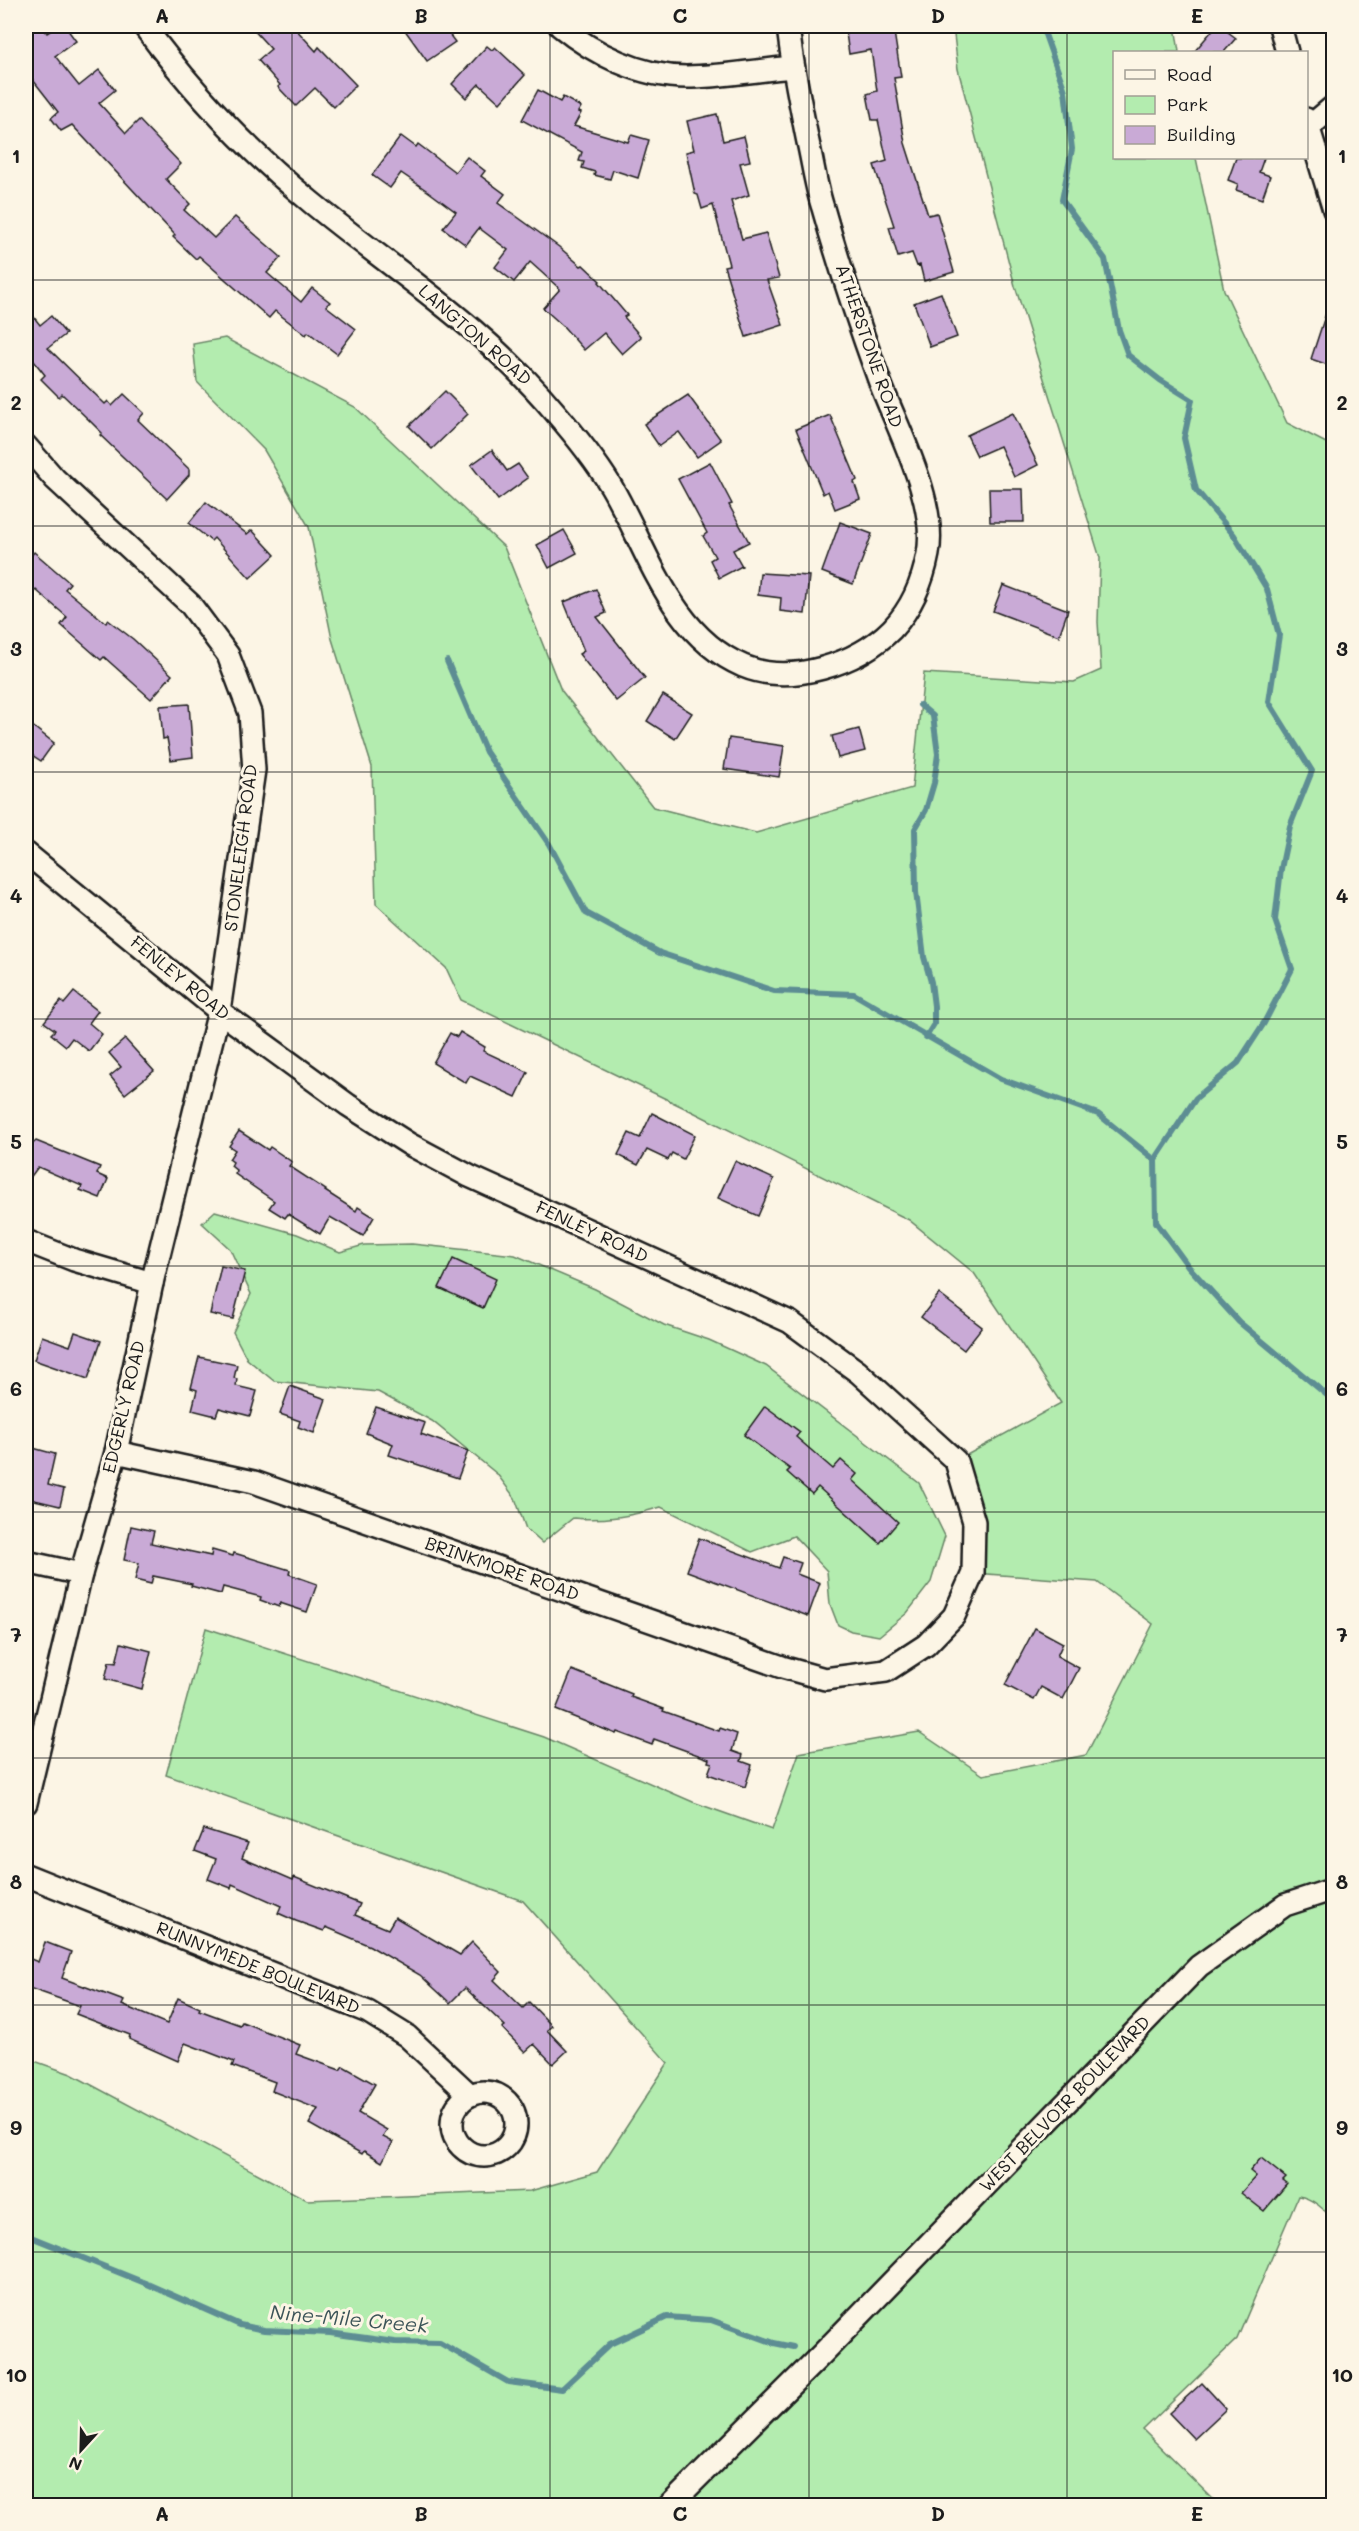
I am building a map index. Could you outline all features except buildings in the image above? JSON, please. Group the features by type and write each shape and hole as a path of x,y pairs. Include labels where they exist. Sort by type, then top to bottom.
{"street":[{"name":"LANGTON ROAD","path":"144,26 170,61 254,153 308,201 453,311 530,382 571,431 609,483 677,612 694,632 720,653 745,667 780,673 813,670 842,661 868,647"},
{"path":"560,26 572,36 606,56 644,72 686,77 793,67"},
{"name":"ATHERSTONE ROAD","path":"788,26 793,67 822,206 878,376 922,492 929,519 929,549 913,600 891,629 868,647"},
{"path":"1280,26 1287,51"},
{"path":"1334,106 1308,123 1334,210"},
{"name":"STONELEIGH ROAD","path":"26,446 55,479 190,604 228,654 249,713 254,770 219,1011"},
{"name":"FENLEY ROAD","path":"26,854 219,1011 348,1105 409,1144 469,1176 790,1322 858,1372 956,1461 974,1522 973,1573 954,1616 926,1646 886,1671"},
{"name":"EDGERLY ROAD","path":"26,1803 81,1574 116,1452 152,1282 219,1011"},
{"path":"26,1241 74,1260 152,1282"},
{"name":"BRINKMORE ROAD","path":"116,1452 254,1482 825,1680 886,1671"},
{"path":"26,1562 81,1574"},
{"name":"RUNNYMEDE BOULEVARD","path":"26,1875 368,2012 407,2036 470,2095"},
{"name":"WEST BELVOIR BOULEVARD","path":"669,2505 822,2354 1199,1966 1285,1905 1334,1889"}],"green space":[{"path":"953,26 1175,26 1179,51 1113,51 1113,159 1196,159 1224,290 1287,423 1334,447 1333,2221 1318,2205 1298,2196 1237,2339 1143,2430 1219,2505 26,2506 26,2058 71,2074 307,2200 530,2191 597,2172 668,2063 523,1901 166,1775 206,1628 544,1737 693,1802 772,1830 799,1753 919,1732 983,1775 1086,1755 1153,1624 1097,1582 973,1573 956,1461 1061,1403 974,1273 909,1220 461,1000 446,968 376,904 372,767 332,639 309,527 264,450 197,382 193,344 225,338 355,407 504,547 561,690 653,807 756,833 912,788 924,673 1074,682 1101,670 1098,622 1100,558 1015,286 958,69"},
{"path":"215,1211 297,1234 340,1252 364,1245 412,1244 515,1255 595,1289 664,1325 709,1340 766,1366 919,1483 945,1536 931,1582 907,1613 879,1636 851,1631 838,1625 830,1604 827,1571 794,1536 752,1552 661,1507 618,1517 573,1518 542,1543 526,1529 515,1498 497,1474 432,1421 378,1392 274,1381 247,1359 233,1332 251,1294 230,1249 202,1223"}],"waterway":[{"path":"1042,26 1065,91 1072,149 1062,200 1105,259 1119,330 1128,355 1160,380 1192,400 1184,438 1196,490 1234,535 1267,589 1279,635 1269,702 1312,771 1290,826 1281,869 1275,920 1292,969 1264,1023 1238,1063 1196,1098 1155,1160 1156,1222 1188,1266 1239,1322 1334,1401"},
{"path":"447,661 486,752 549,844 586,913 660,953 774,991 854,994 1001,1079 1098,1114 1155,1160"},
{"path":"920,705 933,716 938,754 934,783 926,810 915,829 916,892 924,957 931,982 934,1006 934,1024 926,1037"},
{"name":"Nine-Mile Creek","path":"26,2235 145,2283 240,2325 264,2330 330,2333 395,2342 440,2343 508,2382 562,2389 610,2344 667,2317 711,2320 774,2343 793,2347"}]}
